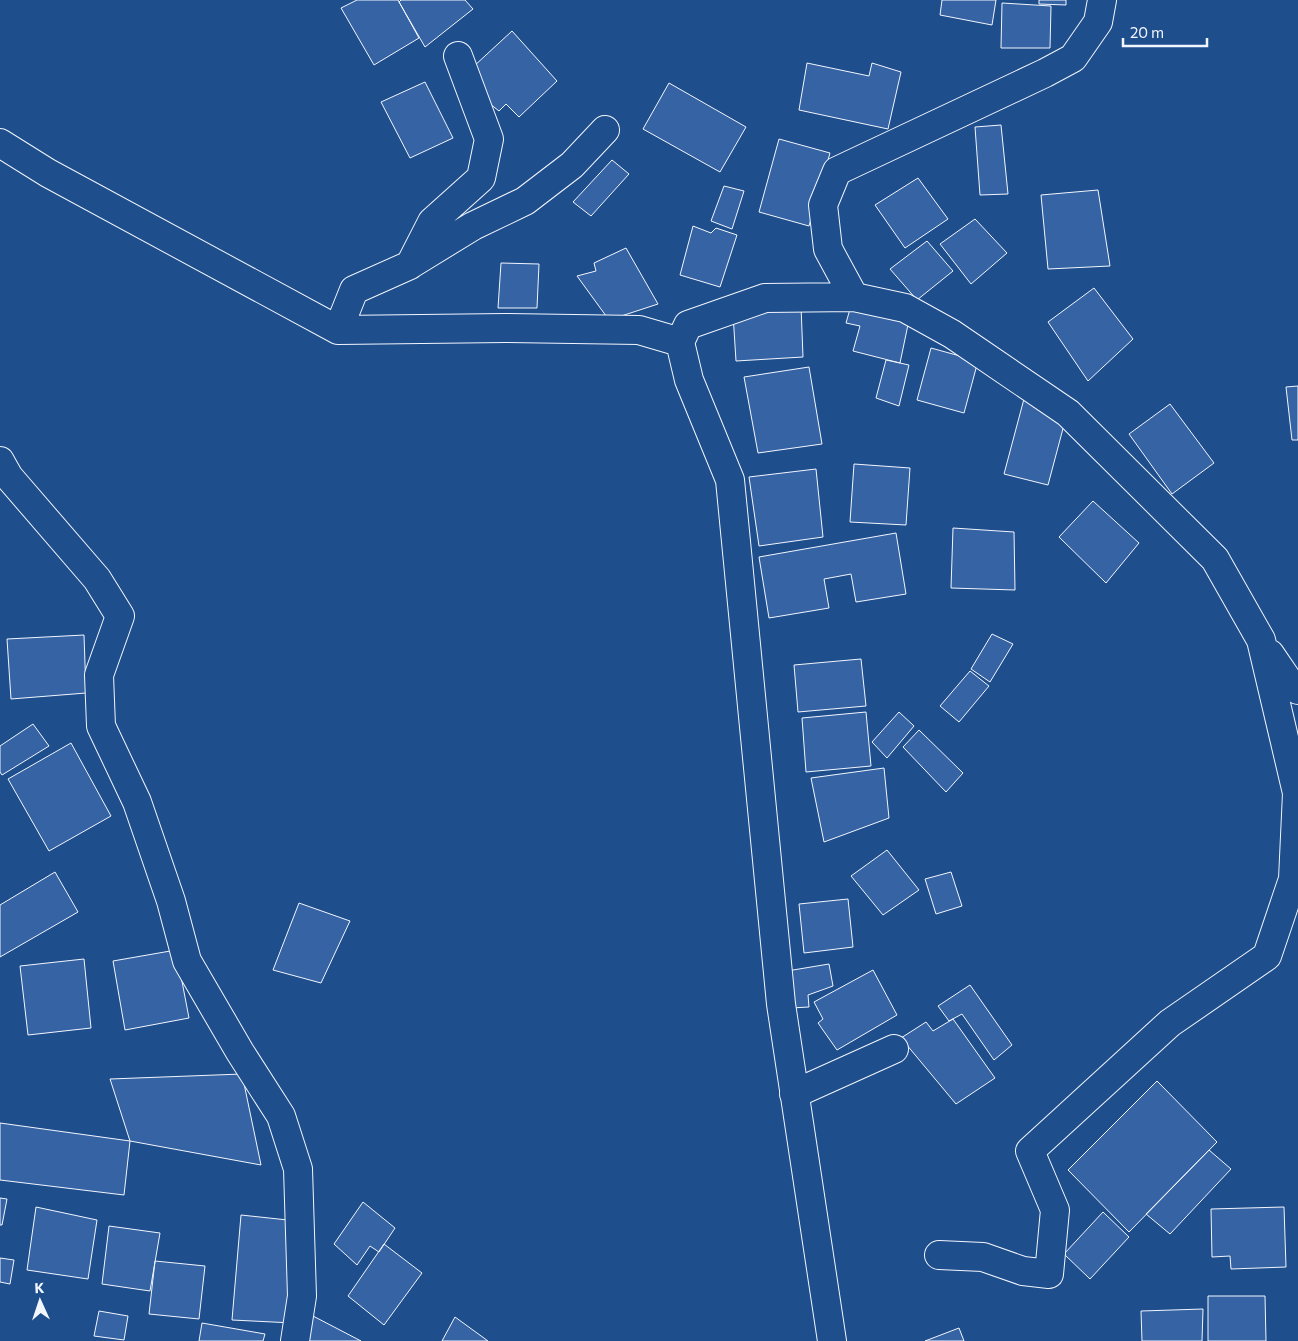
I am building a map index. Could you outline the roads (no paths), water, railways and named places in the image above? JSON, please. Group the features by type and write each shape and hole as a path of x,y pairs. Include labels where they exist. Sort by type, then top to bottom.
{"street":[{"path":"854,296 828,249 823,206 837,171 1073,58 1098,22 1102,0"},
{"path":"410,265 432,222 481,178 489,139 458,56"},
{"path":"338,330 354,290 410,265 473,226 525,201 572,165 605,130"},
{"path":"0,143 48,173 338,330 505,328 639,330 680,342"},
{"path":"832,1341 781,1004 730,480 689,380 680,342 688,325 765,298 854,296 905,308 952,334 1068,413 1215,559 1262,640 1287,679 1298,690"},
{"path":"0,461 9,478 97,579 120,616 99,675 101,726 137,802 171,901 187,961 240,1052 281,1116 298,1169 302,1296 295,1341"},
{"path":"939,1255 983,1257 1023,1271 1049,1274 1055,1210 1030,1151 1170,1024 1267,956 1293,879 1296,793 1262,640"},
{"path":"794,1094 894,1049"}]}
